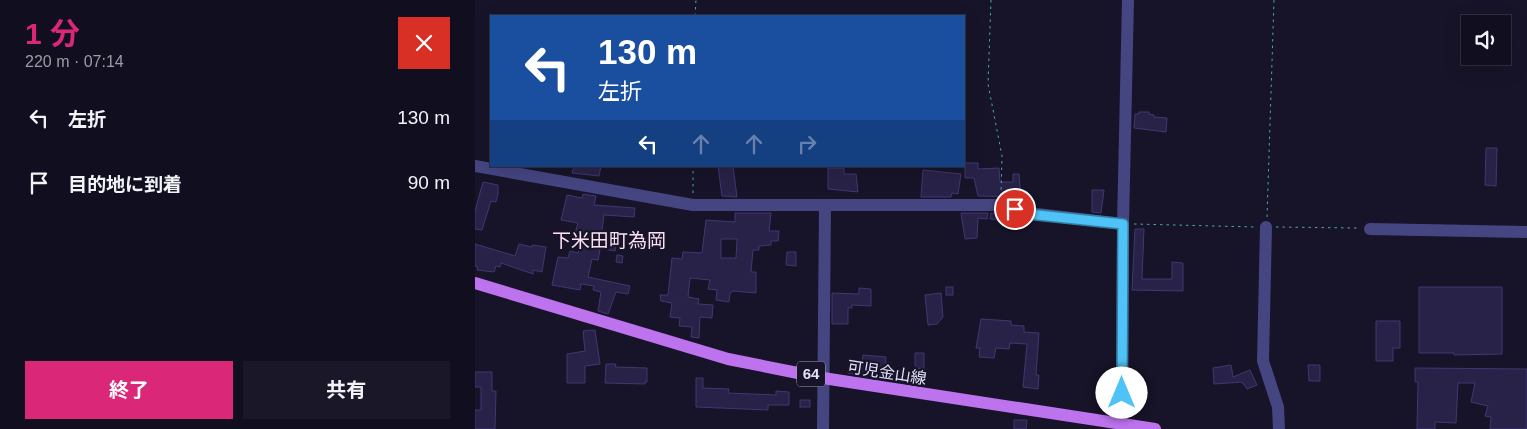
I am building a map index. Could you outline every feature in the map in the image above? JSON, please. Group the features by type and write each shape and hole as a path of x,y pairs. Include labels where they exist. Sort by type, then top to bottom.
{"main road":[{"name":"可児金山線","path":"475,284 728,359 823,378 1122,426 1155,429"}],"street":[{"path":"1122,426 1123,224 1128,0"},
{"path":"475,166 693,205 1001,205 1028,214 1123,224"},
{"path":"823,429 825,205"},
{"path":"1266,227 1263,361 1278,407 1279,429"},
{"path":"1370,228 1527,232"}],"path":[{"path":"695,15 696,0"},
{"path":"991,0 988,84 1002,156 1001,205"},
{"path":"1266,227 1274,0"},
{"path":"693,167 693,205"},
{"path":"1123,224 1370,228"}],"building":[{"path":"1139,112 1149,112 1154,117 1167,118 1166,132 1134,128 1135,114 1139,114"},
{"path":"1486,148 1497,148 1496,186 1485,185"},
{"path":"965,163 978,163 978,169 999,168 1000,182 1013,182 1013,174 1019,174 1021,197 978,196 974,178 965,178"},
{"path":"574,167 601,167 599,176 572,173"},
{"path":"718,167 733,167 737,197 722,196"},
{"path":"828,168 844,168 844,174 856,174 858,192 828,189"},
{"path":"923,170 961,174 958,194 952,193 951,197 921,197"},
{"path":"483,182 498,185 498,194 496,202 491,201 482,230 475,229 475,211"},
{"path":"1092,190 1104,190 1101,213 1092,212"},
{"path":"583,194 596,196 594,205 635,208 634,217 604,215 601,237 575,233 578,223 561,220 567,195 582,198"},
{"path":"735,213 771,213 769,231 779,231 778,241 771,241 771,245 759,246 759,250 753,250 751,272 756,272 756,293 733,291 730,293 729,302 716,300 717,290 708,289 710,280 690,278 688,297 699,299 698,304 713,305 712,318 700,317 699,338 691,337 692,327 679,326 680,318 670,317 672,303 661,301 660,295 668,295 672,258 682,259 683,252 702,253 706,220 735,222","holes":["721,239 737,239 736,258 721,258"]},
{"path":"961,213 988,213 987,219 978,218 977,238 965,239"},
{"path":"991,213 999,213 999,220 990,219"},
{"path":"1135,229 1144,229 1142,279 1172,279 1172,262 1183,263 1183,291 1132,290"},
{"path":"598,240 616,243 615,251 597,248"},
{"path":"475,244 515,256 519,244 532,247 532,245 546,247 542,272 533,270 533,274 501,263 500,267 496,266 494,272 477,270 478,267 475,266"},
{"path":"580,246 600,250 598,260 592,259 588,277 630,286 628,294 616,292 608,314 598,311 601,292 593,290 594,286 581,284 580,290 552,285 558,257 568,258 570,251 578,253"},
{"path":"787,252 796,252 796,266 786,265"},
{"path":"617,255 623,256 622,263 616,262"},
{"path":"946,287 953,287 953,295 946,295"},
{"path":"1419,287 1502,287 1502,354 1454,355 1454,353 1419,353"},
{"path":"859,288 871,289 871,306 852,305 852,308 848,308 848,324 832,324 832,293 859,294"},
{"path":"941,293 943,317 937,324 928,325 925,295"},
{"path":"981,319 1011,321 1011,325 1024,326 1024,332 1039,333 1036,375 1039,375 1038,389 1023,387 1027,344 1010,343 1009,349 996,348 994,358 979,357 980,348 976,348"},
{"path":"1376,321 1400,321 1400,348 1393,348 1393,361 1376,361"},
{"path":"595,330 600,364 585,366 585,383 567,383 567,354 585,351 583,331"},
{"path":"915,353 924,353 924,369 915,368"},
{"path":"863,355 886,357 885,376 848,373 851,360 862,362"},
{"path":"606,364 616,364 615,367 647,368 647,382 645,384 605,383"},
{"path":"1231,365 1233,377 1250,370 1257,385 1247,389 1242,382 1214,384 1213,368"},
{"path":"1308,365 1320,365 1320,381 1309,381"},
{"path":"1415,368 1527,369 1527,429 1490,429 1491,417 1485,416 1488,406 1471,402 1475,383 1458,383 1456,423 1435,422 1435,429 1417,429 1418,382 1415,382"},
{"path":"475,372 492,372 492,391 496,391 495,429 475,429 475,410 481,410 481,387 475,387"},
{"path":"696,378 703,378 703,388 729,389 728,393 776,395 776,391 789,392 789,405 768,405 768,410 696,407"},
{"path":"800,400 810,400 810,407 800,407"},
{"path":"1014,420 1027,420 1026,429 1014,429"}],"district":[{"name":"下米田町為岡","path":"609,240"}],"route":[{"path":"1015,209 1028,214 1123,224 1122,393"}]}
